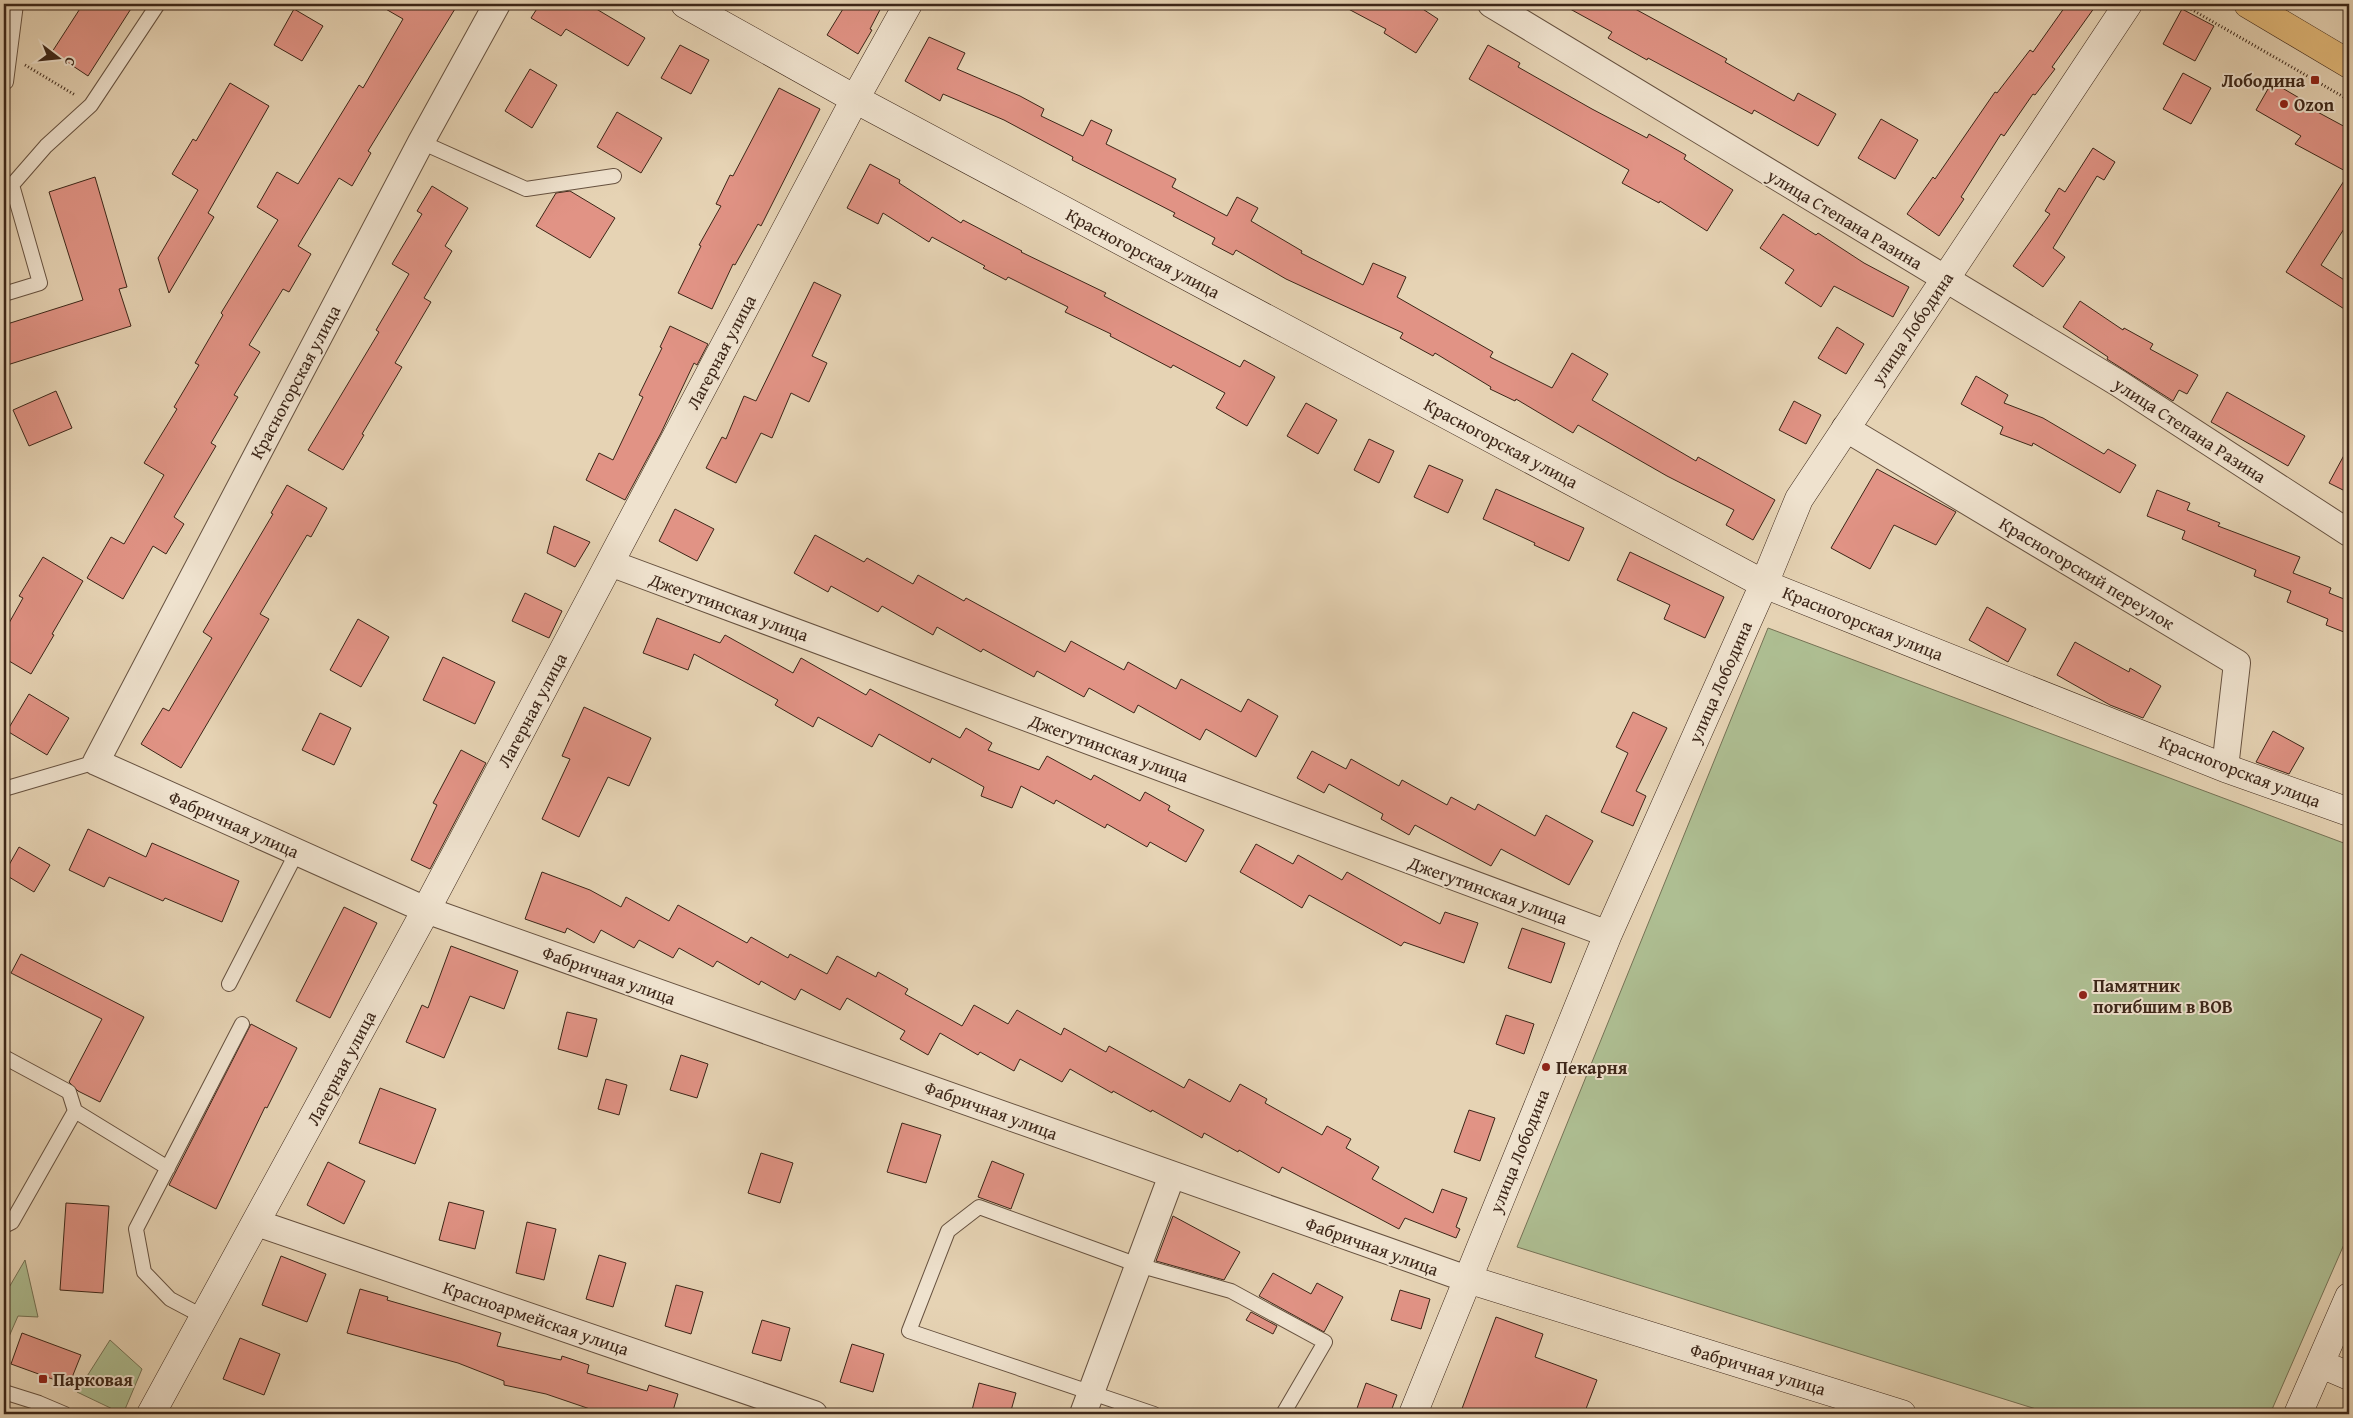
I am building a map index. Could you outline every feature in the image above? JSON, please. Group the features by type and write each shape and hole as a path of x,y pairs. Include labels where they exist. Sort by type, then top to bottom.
{"main road":[{"path":"2248,4 2349,64"}],"street":[{"name":"Красногорская улица","path":"96,762 421,142 497,4"},
{"name":"Красногорская улица","path":"685,4 855,99 1764,584 2225,768 2349,812"},
{"name":"Лагерная улица","path":"151,1414 257,1223 426,910 855,99 908,4"},
{"name":"улица Степана Разина","path":"1492,4 2118,384 2349,533"},
{"name":"улица Лободина","path":"1413,1414 1608,934 1764,584 1798,499 2128,4"},
{"name":"Красногорский переулок","path":"1845,428 2237,663 2225,768"},
{"name":"Джегутинская улица","path":"610,563 1608,934"},
{"name":"Фабричная улица","path":"96,762 426,910 1467,1279 1902,1414"},
{"path":"1087,1403 1172,1174"},
{"name":"Красноармейская улица","path":"257,1223 814,1414"},
{"path":"2298,1414 2349,1297"},
{"path":"2321,1364 2349,1376"}],"lane":[{"path":"6,82 8,46 16,4"},
{"path":"4,294 40,283 8,186 46,146 91,106 158,4"},
{"path":"421,142 526,189 614,176"},
{"path":"4,789 96,762"},
{"path":"229,984 297,852"},
{"path":"204,1317 170,1299 144,1272 136,1229 242,1024"},
{"path":"4,1057 69,1092 75,1111 168,1168"},
{"path":"4,1226 12,1222 75,1111"},
{"path":"1154,1414 1087,1403 909,1331 948,1230 979,1207 1138,1265 1231,1291 1325,1342 1283,1414"},
{"path":"4,1392 40,1403 65,1414"}],"path":[{"path":"2182,4 2349,100"},
{"path":"8,46 91,106"}],"green space":[{"path":"1768,628 2349,845 2349,1233 2270,1414 2052,1414 1517,1247"},
{"path":"25,1260 38,1317 18,1316 4,1348 4,1296"},
{"path":"110,1340 142,1369 123,1414 77,1392"}],"building":[{"path":"83,4 134,4 88,76 52,52"},
{"path":"377,4 458,4 368,151 371,153 352,186 339,178 298,246 311,254 289,292 283,289 249,345 260,352 234,395 238,397 211,443 216,446 174,517 184,524 166,554 153,546 123,599 87,578 111,537 124,544 164,475 144,463 177,409 174,407 199,365 195,363 223,315 221,313 278,220 257,207 277,172 298,184 359,85 363,88 403,19"},
{"path":"540,4 588,4 645,38 628,66 566,29 561,36 531,18"},
{"path":"846,4 883,4 870,29 872,30 858,54 827,35"},
{"path":"1339,4 1415,4 1438,19 1416,53 1384,33 1386,29"},
{"path":"1561,4 1626,4 1727,59 1725,62 1794,101 1798,93 1836,114 1818,146 1754,110 1752,114 1648,58 1647,60 1608,38 1612,32"},
{"path":"2067,4 2097,4 2052,67 2055,69 2035,95 2033,94 2004,136 2001,134 1961,197 1964,199 1939,236 1907,214 1933,177 1935,179 1995,92 1997,93 2030,50 2033,52"},
{"path":"294,9 323,26 302,61 274,45"},
{"path":"2182,9 2214,26 2195,61 2163,44"},
{"path":"929,37 965,53 957,69 1020,96 1044,109 1041,116 1083,136 1091,120 1112,130 1106,144 1176,179 1172,187 1227,216 1237,197 1258,208 1251,221 1302,251 1301,253 1363,285 1373,263 1406,277 1397,297 1493,352 1490,357 1552,388 1572,353 1608,374 1592,400 1696,461 1698,457 1775,500 1753,540 1726,525 1734,510 1667,476 1578,425 1573,433 1516,399 1515,401 1490,389 1491,387 1435,353 1433,356 1400,338 1403,333 1286,279 1236,250 1233,255 1212,244 1215,238 1173,216 1175,213 1072,160 1073,157 1004,120 943,94 940,101 905,81"},
{"path":"680,45 709,60 691,94 661,78"},
{"path":"1488,45 1520,63 1518,67 1592,109 1647,138 1649,134 1686,155 1684,159 1733,190 1707,231 1660,201 1659,203 1622,183 1629,170 1469,79"},
{"path":"530,69 557,85 532,128 505,111"},
{"path":"2183,73 2211,88 2191,124 2163,109"},
{"path":"2272,82 2301,99 2299,102 2349,129 2349,173 2295,144 2301,136 2256,110"},
{"path":"230,83 269,106 208,213 214,217 169,293 158,258 198,190 172,174 193,139 196,141"},
{"path":"779,88 820,109 761,226 758,224 735,265 733,264 712,309 678,293 701,246 699,245 721,206 716,204 730,175 733,176"},
{"path":"617,112 662,138 641,173 597,147"},
{"path":"1881,119 1918,140 1895,179 1858,158"},
{"path":"2093,148 2115,162 2104,180 2097,176 2053,248 2065,257 2043,287 2013,266 2050,214 2045,211 2059,188 2065,192"},
{"path":"870,164 900,180 899,183 961,223 963,220 1021,252 1106,293 1104,296 1240,367 1244,360 1275,377 1247,426 1216,408 1225,393 1173,365 1171,368 1110,336 1111,334 1065,312 1068,307 1008,277 1006,280 983,268 985,266 932,237 929,242 883,213 878,224 847,208"},
{"path":"2349,173 2349,221 2321,265 2349,283 2349,312 2286,272"},
{"path":"95,177 127,287 119,289 131,326 4,366 4,325 83,300 49,192"},
{"path":"432,186 468,208 445,246 452,251 424,298 431,302 395,363 402,367 343,470 308,450 379,332 376,330 409,274 392,264 422,214 417,211"},
{"path":"570,191 615,218 590,258 536,226 556,193"},
{"path":"1783,214 1816,235 1818,233 1864,263 1909,287 1893,317 1834,286 1821,307 1785,283 1794,270 1760,248"},
{"path":"814,282 841,295 812,356 827,363 809,402 791,393 772,438 761,433 736,483 706,468 722,437 726,439 744,396 756,401"},
{"path":"2080,301 2123,330 2124,328 2153,344 2150,349 2198,375 2187,394 2179,390 2173,401 2107,359 2108,357 2063,327"},
{"path":"670,326 708,344 697,365 694,363 661,433 625,500 586,480 599,453 613,460 643,397 639,395 662,348 660,347"},
{"path":"1837,327 1864,344 1846,374 1818,358"},
{"path":"1976,376 2008,395 2004,403 2043,418 2104,454 2108,449 2136,465 2120,493 2033,443 2032,446 2000,434 2003,427 1961,404"},
{"path":"56,391 72,428 29,446 13,410"},
{"path":"2227,392 2305,436 2288,466 2211,422"},
{"path":"1794,401 1821,415 1806,444 1779,430"},
{"path":"1306,403 1337,420 1318,454 1287,436"},
{"path":"1369,439 1394,451 1379,483 1354,470"},
{"path":"2349,446 2349,493 2329,483"},
{"path":"1429,465 1463,480 1448,513 1414,497"},
{"path":"1877,469 1956,512 1936,545 1894,525 1870,569 1831,548"},
{"path":"287,485 327,508 311,537 307,535 260,614 269,619 181,768 141,744 163,708 169,711 212,638 203,632 273,514 271,513"},
{"path":"1496,489 1584,528 1569,561 1483,519"},
{"path":"2157,490 2190,503 2187,510 2220,523 2218,526 2300,557 2293,573 2331,588 2329,593 2349,601 2349,634 2326,625 2328,619 2287,602 2291,591 2254,576 2256,570 2182,539 2185,531 2147,516"},
{"path":"675,509 714,529 697,561 659,541"},
{"path":"554,526 590,542 575,567 547,553"},
{"path":"815,535 864,562 867,558 913,584 918,575 964,601 966,598 1065,652 1071,641 1124,670 1128,662 1176,689 1181,679 1241,712 1248,699 1278,716 1256,757 1206,729 1200,740 1138,705 1134,713 1089,688 1084,697 1037,671 1034,677 983,649 981,652 937,627 933,635 882,606 878,612 831,586 828,592 794,573"},
{"path":"1630,552 1724,597 1705,638 1664,619 1670,605 1617,580"},
{"path":"43,557 83,581 31,674 4,658 4,632 23,598 19,596"},
{"path":"525,593 562,611 549,638 512,621"},
{"path":"1987,607 2026,629 2008,662 1969,640"},
{"path":"657,618 720,643 725,635 793,673 801,658 866,695 870,689 960,738 966,728 992,743 988,750 1039,770 1047,756 1091,780 1094,775 1140,801 1145,792 1170,806 1168,810 1204,830 1186,862 1150,842 1147,847 1107,824 1105,828 1056,800 1054,804 1021,786 1012,808 981,796 984,787 932,758 930,763 879,734 872,747 818,717 813,727 775,705 778,700 694,654 688,670 643,653"},
{"path":"358,619 389,637 361,687 330,670"},
{"path":"2075,642 2129,672 2130,668 2161,686 2143,718 2110,705 2057,675"},
{"path":"443,657 495,682 475,724 423,700"},
{"path":"29,694 69,718 47,755 7,731"},
{"path":"584,707 651,738 629,786 608,777 579,837 542,819 570,759 562,756"},
{"path":"1633,712 1667,728 1636,791 1646,796 1633,826 1601,812 1628,753 1616,747"},
{"path":"320,713 351,728 334,765 302,750"},
{"path":"2273,731 2304,748 2289,774 2256,762"},
{"path":"461,750 486,763 430,869 411,860 437,805 433,803"},
{"path":"1312,751 1346,769 1351,759 1399,786 1402,780 1447,805 1451,797 1475,810 1478,804 1535,836 1546,815 1593,841 1569,885 1501,849 1491,866 1415,825 1409,835 1381,819 1383,814 1329,784 1324,793 1297,778"},
{"path":"88,829 146,857 152,843 239,881 222,922 165,898 163,901 109,877 104,887 69,870"},
{"path":"1256,844 1293,864 1298,855 1342,880 1347,872 1440,924 1445,912 1478,923 1464,963 1404,942 1401,946 1309,895 1302,908 1240,872"},
{"path":"19,847 50,865 34,892 4,874"},
{"path":"542,872 590,890 621,907 626,897 669,921 678,905 747,943 751,937 788,958 790,954 827,974 837,956 876,977 878,972 908,989 905,994 962,1026 974,1005 1008,1024 1017,1010 1061,1035 1064,1028 1106,1052 1109,1046 1184,1088 1189,1079 1230,1102 1240,1084 1267,1099 1265,1103 1322,1135 1327,1126 1351,1139 1346,1148 1379,1167 1372,1179 1433,1213 1442,1189 1467,1198 1456,1227 1460,1229 1456,1238 1405,1218 1399,1229 1282,1167 1279,1173 1204,1133 1202,1138 1152,1110 1151,1112 1113,1091 1112,1093 1070,1069 1062,1082 1020,1059 1014,1071 980,1052 978,1055 940,1033 928,1055 900,1039 905,1031 847,998 840,1010 801,989 795,1000 761,981 759,985 717,961 713,967 679,948 673,958 639,940 634,948 601,930 594,943 567,928 565,933 525,919"},
{"path":"344,907 377,923 330,1018 296,1001"},
{"path":"1522,928 1565,943 1551,983 1508,968"},
{"path":"451,946 518,971 504,1009 470,996 444,1058 406,1042 422,1005 428,1008"},
{"path":"21,954 144,1017 100,1102 78,1091 69,1082 102,1019 11,973"},
{"path":"567,1012 597,1019 587,1057 558,1049"},
{"path":"1506,1015 1534,1024 1524,1054 1496,1044"},
{"path":"251,1024 297,1048 267,1108 265,1107 216,1209 169,1185"},
{"path":"681,1055 708,1064 697,1098 670,1090"},
{"path":"606,1079 627,1085 619,1115 598,1109"},
{"path":"380,1088 436,1109 415,1164 359,1143"},
{"path":"1469,1110 1495,1118 1480,1161 1454,1152"},
{"path":"902,1123 941,1135 926,1183 887,1172"},
{"path":"761,1153 793,1163 780,1203 748,1193"},
{"path":"992,1161 1024,1174 1011,1209 978,1197"},
{"path":"328,1162 365,1181 344,1224 307,1205"},
{"path":"449,1202 484,1211 475,1249 439,1240"},
{"path":"66,1203 109,1206 103,1293 60,1290"},
{"path":"1173,1216 1240,1252 1224,1280 1156,1261"},
{"path":"527,1222 556,1229 544,1280 516,1273"},
{"path":"599,1255 626,1263 613,1307 586,1299"},
{"path":"281,1256 326,1274 307,1322 262,1305"},
{"path":"1273,1273 1311,1294 1317,1283 1343,1297 1324,1332 1259,1296"},
{"path":"676,1285 703,1292 691,1334 665,1326"},
{"path":"360,1289 388,1297 387,1300 501,1333 497,1346 561,1360 562,1356 589,1365 587,1373 647,1391 649,1385 678,1394 672,1414 591,1414 593,1410 546,1394 504,1385 504,1381 458,1363 347,1333"},
{"path":"1400,1290 1430,1299 1421,1329 1391,1320"},
{"path":"1251,1312 1277,1326 1273,1334 1246,1320"},
{"path":"1496,1317 1543,1334 1535,1357 1597,1380 1584,1414 1460,1414"},
{"path":"762,1320 790,1328 781,1361 752,1353"},
{"path":"22,1333 81,1355 69,1385 11,1364"},
{"path":"240,1338 280,1354 264,1395 223,1379"},
{"path":"852,1344 884,1354 873,1392 840,1382"},
{"path":"979,1383 1016,1393 1010,1414 971,1414"},
{"path":"1366,1383 1397,1395 1390,1414 1355,1414"}],"place":[{"name":"Лободина","path":"2315,80"},
{"name":"Ozon","path":"2284,104"},
{"name":"Памятник погибшим в ВОВ","path":"2083,995"},
{"name":"Пекарня","path":"1546,1067"},
{"name":"Парковая","path":"43,1379"}]}
